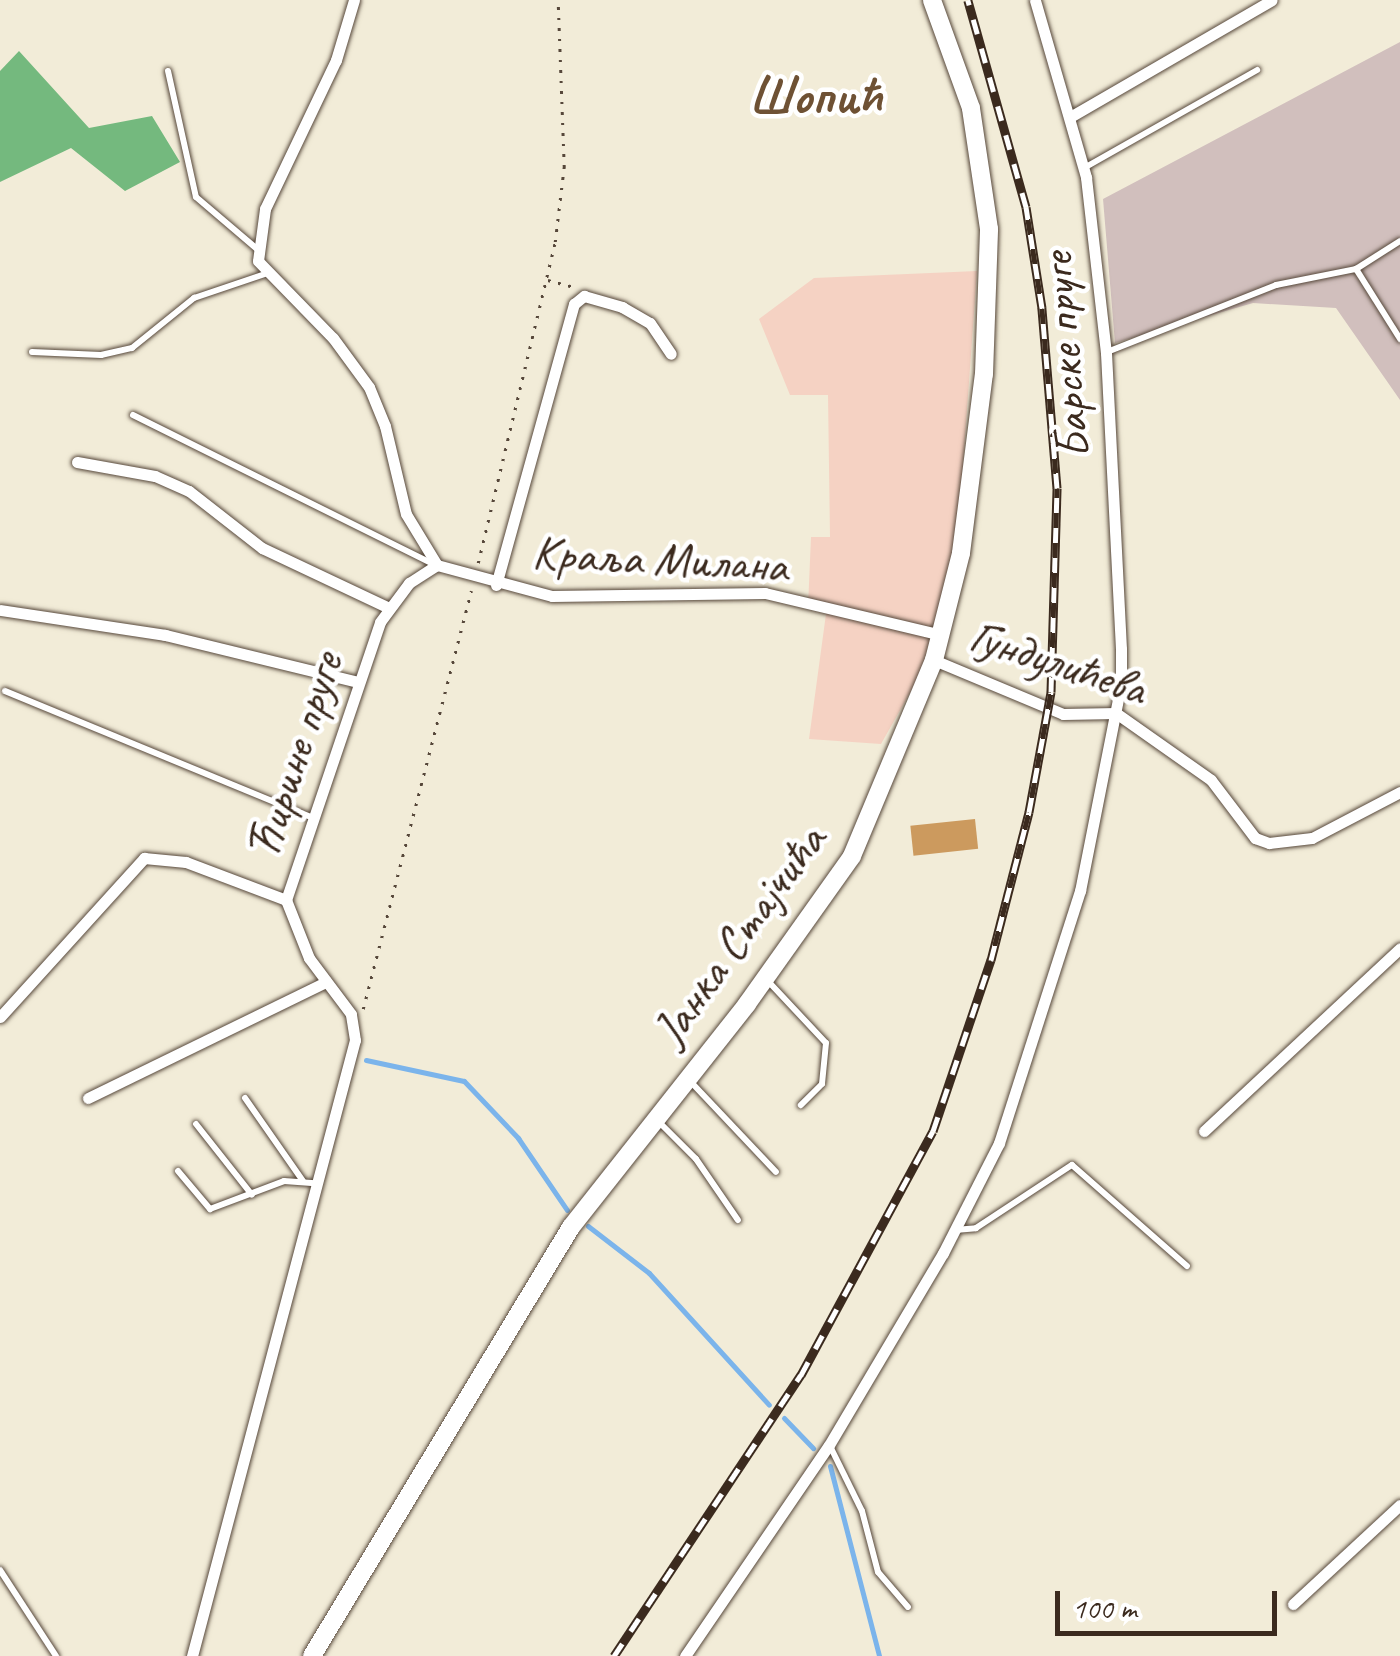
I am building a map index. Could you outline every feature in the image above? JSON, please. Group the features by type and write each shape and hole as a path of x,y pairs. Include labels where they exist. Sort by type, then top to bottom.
{"street":[{"path":"354,0 336,60 265,209 257,249 270,273 333,338 368,387 385,426 406,514 436,565"},
{"name":"Јанка Стајчића","path":"312,1656 570,1227 766,980 852,856 934,660 961,552 984,374 988,229 971,108 932,0"},
{"name":"Барске пруге","path":"685,1656 829,1445 955,1230 998,1143 1080,891 1116,713 1121,649 1106,353 1084,168 1035,0"},
{"path":"1070,116 1272,0"},
{"path":"496,585 579,297 622,307 650,324 671,354"},
{"path":"77,462 155,476 189,491 262,548 389,608"},
{"name":"Краља Милана","path":"436,565 496,585 552,596 765,593 940,635"},
{"name":"Ћирине пруге","path":"355,1040 351,1014 326,982 286,900 358,682 389,608 409,583 436,565"},
{"path":"0,610 165,636 358,682"},
{"name":"Гундулићева","path":"934,660 1063,714 1116,713 1211,780 1254,838 1269,843 1312,838 1400,792"},
{"path":"0,1017 144,858 186,862 286,900"},
{"path":"1204,1131 1400,948"},
{"path":"88,1098 326,982"},
{"path":"192,1656 231,1528 309,1182 355,1040"},
{"path":"1292,1604 1400,1504"}],"lane":[{"path":"1084,168 1257,70"},
{"path":"168,71 196,198 257,249"},
{"path":"1106,353 1276,285 1356,269 1400,241"},
{"path":"1356,269 1400,338"},
{"path":"32,352 101,355 132,348 194,298 270,273"},
{"path":"134,415 436,565"},
{"path":"5,691 314,818"},
{"path":"766,980 826,1043 820,1088 801,1105"},
{"path":"686,1077 776,1172"},
{"path":"178,1171 210,1209 309,1182 245,1098"},
{"path":"654,1117 696,1159 738,1220"},
{"path":"196,1124 252,1195"},
{"path":"955,1230 976,1228 1072,1165 1187,1266"},
{"path":"829,1445 862,1510 878,1572 908,1607"},
{"path":"0,1570 56,1656"}],"path":[{"path":"355,1040 547,280 564,168 558,0"},
{"path":"547,280 576,288 579,297"}],"shaded area":[{"path":"1400,42 1400,400 1336,308 1253,303 1115,343 1103,199"},
{"path":"977,271 957,548 920,675 881,744 809,739 826,614 808,607 811,537 830,537 828,395 790,395 759,319 814,278"}],"green space":[{"path":"19,51 89,128 152,116 180,162 125,191 71,148 0,182 0,71"}],"building":[{"path":"975,819 978,849 913,856 910,826"}],"waterway":[{"path":"366,1060 464,1081 518,1138 567,1210"},
{"path":"588,1226 649,1273 769,1405"},
{"path":"784,1418 813,1448"},
{"path":"830,1466 879,1656"}],"railway":[{"path":"614,1656 801,1375 933,1131 991,960 1029,812 1051,692 1057,488 1042,308 1026,207 968,0"}],"district":[{"name":"Шопић","path":"815,97"}]}
